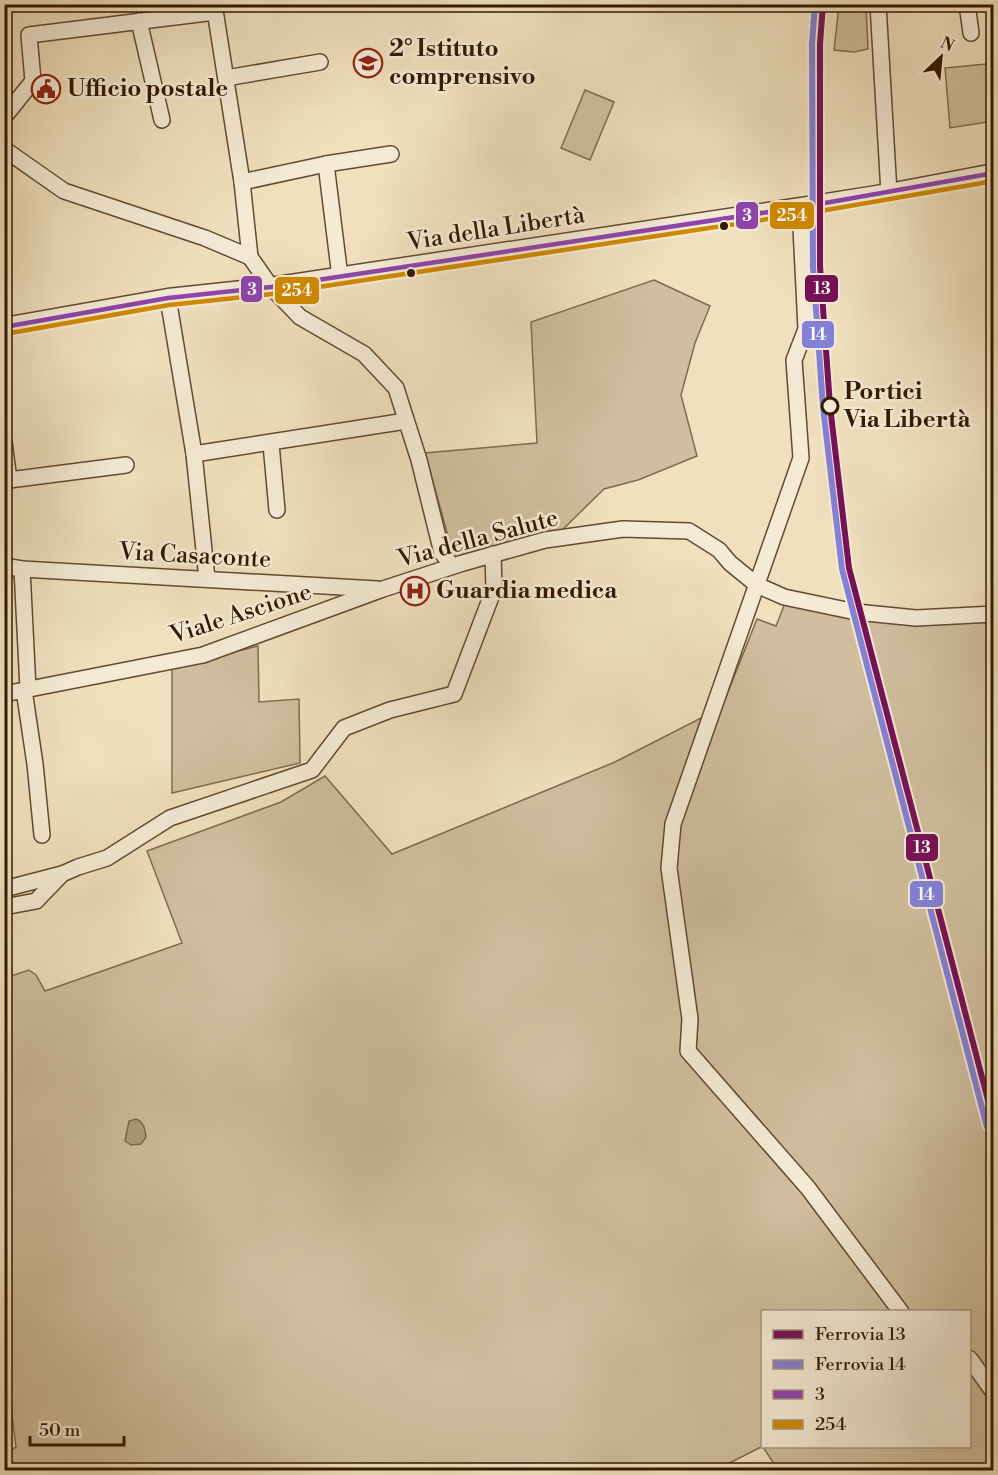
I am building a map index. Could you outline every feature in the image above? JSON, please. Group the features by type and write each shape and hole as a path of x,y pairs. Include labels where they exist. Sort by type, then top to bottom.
{"street":[{"path":"878,4 889,194"},
{"path":"967,4 971,33"},
{"path":"4,117 33,81 29,35 139,21 159,11 214,8 242,182 250,257 271,287 300,317 364,354 396,388 419,460 441,553 452,566"},
{"path":"139,21 162,120"},
{"path":"226,78 320,63"},
{"path":"4,149 64,191 205,238 250,257"},
{"path":"242,182 326,164 391,154"},
{"path":"326,164 340,277"},
{"name":"Via della Libertà","path":"4,327 168,298 271,287 889,194 993,172"},
{"path":"804,207 806,330 794,360 801,458 673,824 669,868 690,1019 688,1050 808,1188 900,1310"},
{"path":"168,298 194,454 207,579"},
{"path":"194,454 271,444 406,421"},
{"path":"4,442 9,480 126,465"},
{"path":"271,444 277,510"},
{"name":"Via della Salute","path":"383,589 452,566 545,540 623,529 689,531 719,550 730,563 757,585 784,597 856,612 916,618 993,614"},
{"path":"4,889 62,874 107,858 170,818 312,770 344,728 390,710 454,694 494,589 493,554"},
{"name":"Via Casaconte","path":"4,566 22,569 383,589"},
{"path":"22,569 26,689 42,835"},
{"name":"Viale Ascione","path":"4,694 203,655 383,589"},
{"path":"4,907 36,901 62,874"},
{"path":"971,1362 993,1393"}],"shaded area":[{"path":"839,5 866,5 868,49 854,52 834,50"},
{"path":"986,64 993,85 993,121 950,128 945,68"},
{"path":"585,90 614,102 590,160 561,148"},
{"path":"654,280 710,306 695,343 681,395 697,456 638,480 604,489 558,534 455,561 425,453 537,443 531,322"},
{"path":"785,603 993,620 993,1470 778,1470 764,1448 971,1448 971,1310 761,1310 761,1447 716,1470 5,1470 4,1454 16,1447 6,1366 4,1366 5,978 29,970 36,975 45,991 182,943 147,851 281,802 325,776 392,854 615,762 701,718 716,722 757,619 776,626"},
{"path":"258,646 259,702 299,699 300,763 172,793 172,668"},
{"path":"136,1119 145,1129 146,1137 141,1144 131,1145 125,1141 129,1121"}],"rail line":[{"name":"14","path":"815,4 812,44 813,267 823,407 842,569 987,1127"},
{"name":"13","path":"823,4 820,44 820,266 830,406 849,568 994,1123"}],"transit line":[{"name":"3","path":"4,327 168,298 271,287 808,206 994,173"},
{"name":"254","path":"5,334 169,305 272,294 809,213 994,181"}],"place":[{"name":"2° Istituto comprensivo","path":"368,63"},
{"name":"Ufficio postale","path":"46,89"},
{"name":"Portici Via Libertà","path":"830,406"},
{"name":"Guardia medica","path":"415,591"}]}
